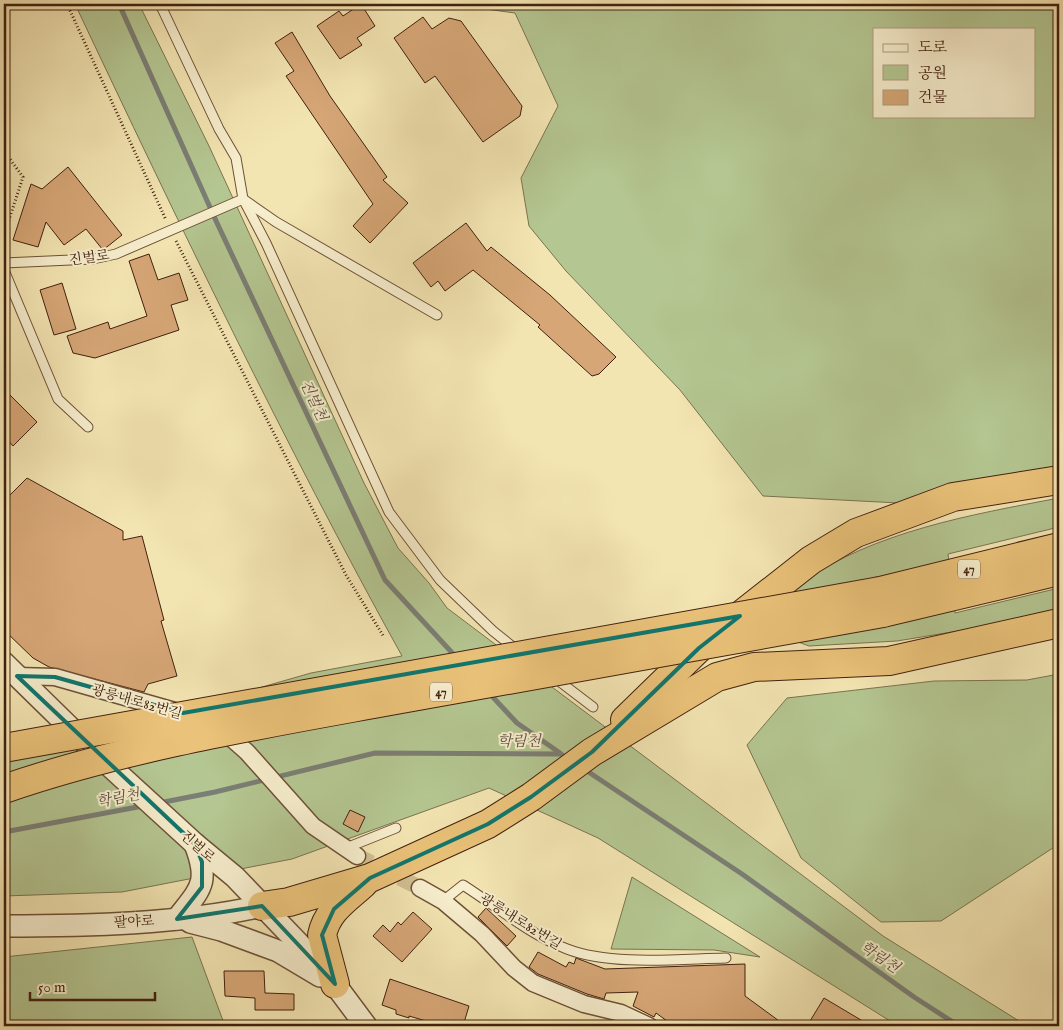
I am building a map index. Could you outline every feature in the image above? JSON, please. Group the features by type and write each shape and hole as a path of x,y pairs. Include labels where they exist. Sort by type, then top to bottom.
{"highway":[{"path":"592,752 699,648 811,560 856,533 953,497 1059,480"},
{"name":"47","path":"4,789 42,777 203,738 881,602 1059,547"},
{"name":"47","path":"4,748 1059,571"},
{"path":"262,906 289,902 358,861 488,824 531,797 592,752 717,677 754,668 890,661 1059,623"},
{"path":"335,984 322,935 325,922 334,909 358,861"}],"street":[{"name":"광릉내로82번길","path":"10,669 55,677 183,713 221,729 247,752 300,814 358,861"},
{"name":"진벌로","path":"10,669 195,844 235,877 335,984 366,1026"},
{"path":"195,844 202,862 202,887 177,919 221,930 278,951 335,984"},
{"name":"광릉내로82번길","path":"420,888 444,901 482,934 514,968 533,983 584,1004 621,1013 649,1026"},
{"name":"팔야로","path":"4,926 48,926 177,919 233,912 262,906"}],"lane":[{"path":"160,4 219,129 236,158 243,199 266,243 389,512 440,580 493,631 593,707"},
{"name":"진벌로","path":"4,263 93,259 116,254 243,199"},
{"path":"243,199 276,222 437,315"},
{"path":"4,270 58,399 88,427"},
{"path":"358,861 396,828"},
{"name":"광릉내로82번길","path":"444,901 463,885 514,920 566,949 601,958 726,958"}],"path":[{"path":"67,4 171,231 346,575 384,637"},
{"path":"4,131 4,143"},
{"path":"4,151 23,177 4,235"}],"highlighted area":[{"path":"740,616 699,648 592,752 531,797 488,824 370,878 334,909 322,935 335,984 262,906 177,919 202,887 202,862 195,844 17,676 55,677 183,713"}],"green space":[{"path":"75,4 139,4 209,146 364,483 398,548 429,583 447,608 883,936 1027,1026 898,1026 598,838 489,788 292,859 122,892 4,896 4,761 311,673 402,656 274,414 153,169"},
{"path":"449,4 1059,4 1059,477 899,503 763,496 680,390 566,271 529,226 521,178 558,106 515,13"},
{"path":"1059,498 1059,527 948,554 955,613 1059,588 1059,611 1037,618 897,641 809,646 758,627 794,587 829,565 860,550 925,527"},
{"path":"1059,674 1059,844 941,921 881,922 801,858 747,745 787,698 934,681 1027,680"},
{"path":"632,877 760,957 714,950 611,949"},
{"path":"192,937 225,1026 4,1026 4,957"}],"building":[{"path":"361,4 375,26 357,38 362,45 340,59 317,26 339,11 343,16"},
{"path":"423,17 432,29 449,18 461,21 522,106 520,116 483,142 435,76 425,83 394,38"},
{"path":"292,32 330,96 387,177 383,180 408,203 370,243 353,226 373,204 286,76 294,71 275,43"},
{"path":"68,167 122,235 103,250 86,229 64,245 46,222 38,247 13,240 31,184 42,189"},
{"path":"466,223 487,251 491,247 550,295 616,357 599,374 592,376 538,327 540,325 473,270 445,291 438,281 431,287 413,263"},
{"path":"149,254 158,280 179,273 188,300 171,305 179,330 95,358 73,353 67,336 108,322 110,329 147,316 129,261"},
{"path":"62,283 76,329 54,335 40,290"},
{"path":"4,389 37,422 13,446 4,436"},
{"path":"27,478 123,531 123,540 142,536 164,620 161,621 177,676 148,684 144,692 49,667 33,658 4,630 4,501"},
{"path":"350,810 365,817 358,832 343,824"},
{"path":"486,908 516,936 507,946 478,917"},
{"path":"413,912 432,929 402,962 373,936 383,925 390,932 398,922 401,925"},
{"path":"538,952 566,967 569,962 574,964 576,958 605,969 745,964 745,996 786,1026 674,1026 656,1013 654,1017 633,1006 638,992 606,993 604,999 538,974 529,967"},
{"path":"224,971 264,971 265,993 294,994 294,1010 255,1010 255,998 225,996"},
{"path":"390,979 469,1006 463,1026 443,1026 409,1016 409,1018 396,1014 396,1010 382,1005"},
{"path":"824,998 871,1026 807,1026"}],"waterway":[{"name":"진벌천","path":"119,4 217,223 385,580 456,657"},
{"name":"진벌천","path":"489,693 517,723 560,753"},
{"name":"학림천","path":"159,803 215,792 375,753 561,754 568,759"},
{"name":"학림천","path":"584,769 742,874 914,997 959,1026"},
{"name":"학림천","path":"4,832 143,806"}],"tunnel":[{"path":"357,856 420,888"}]}
